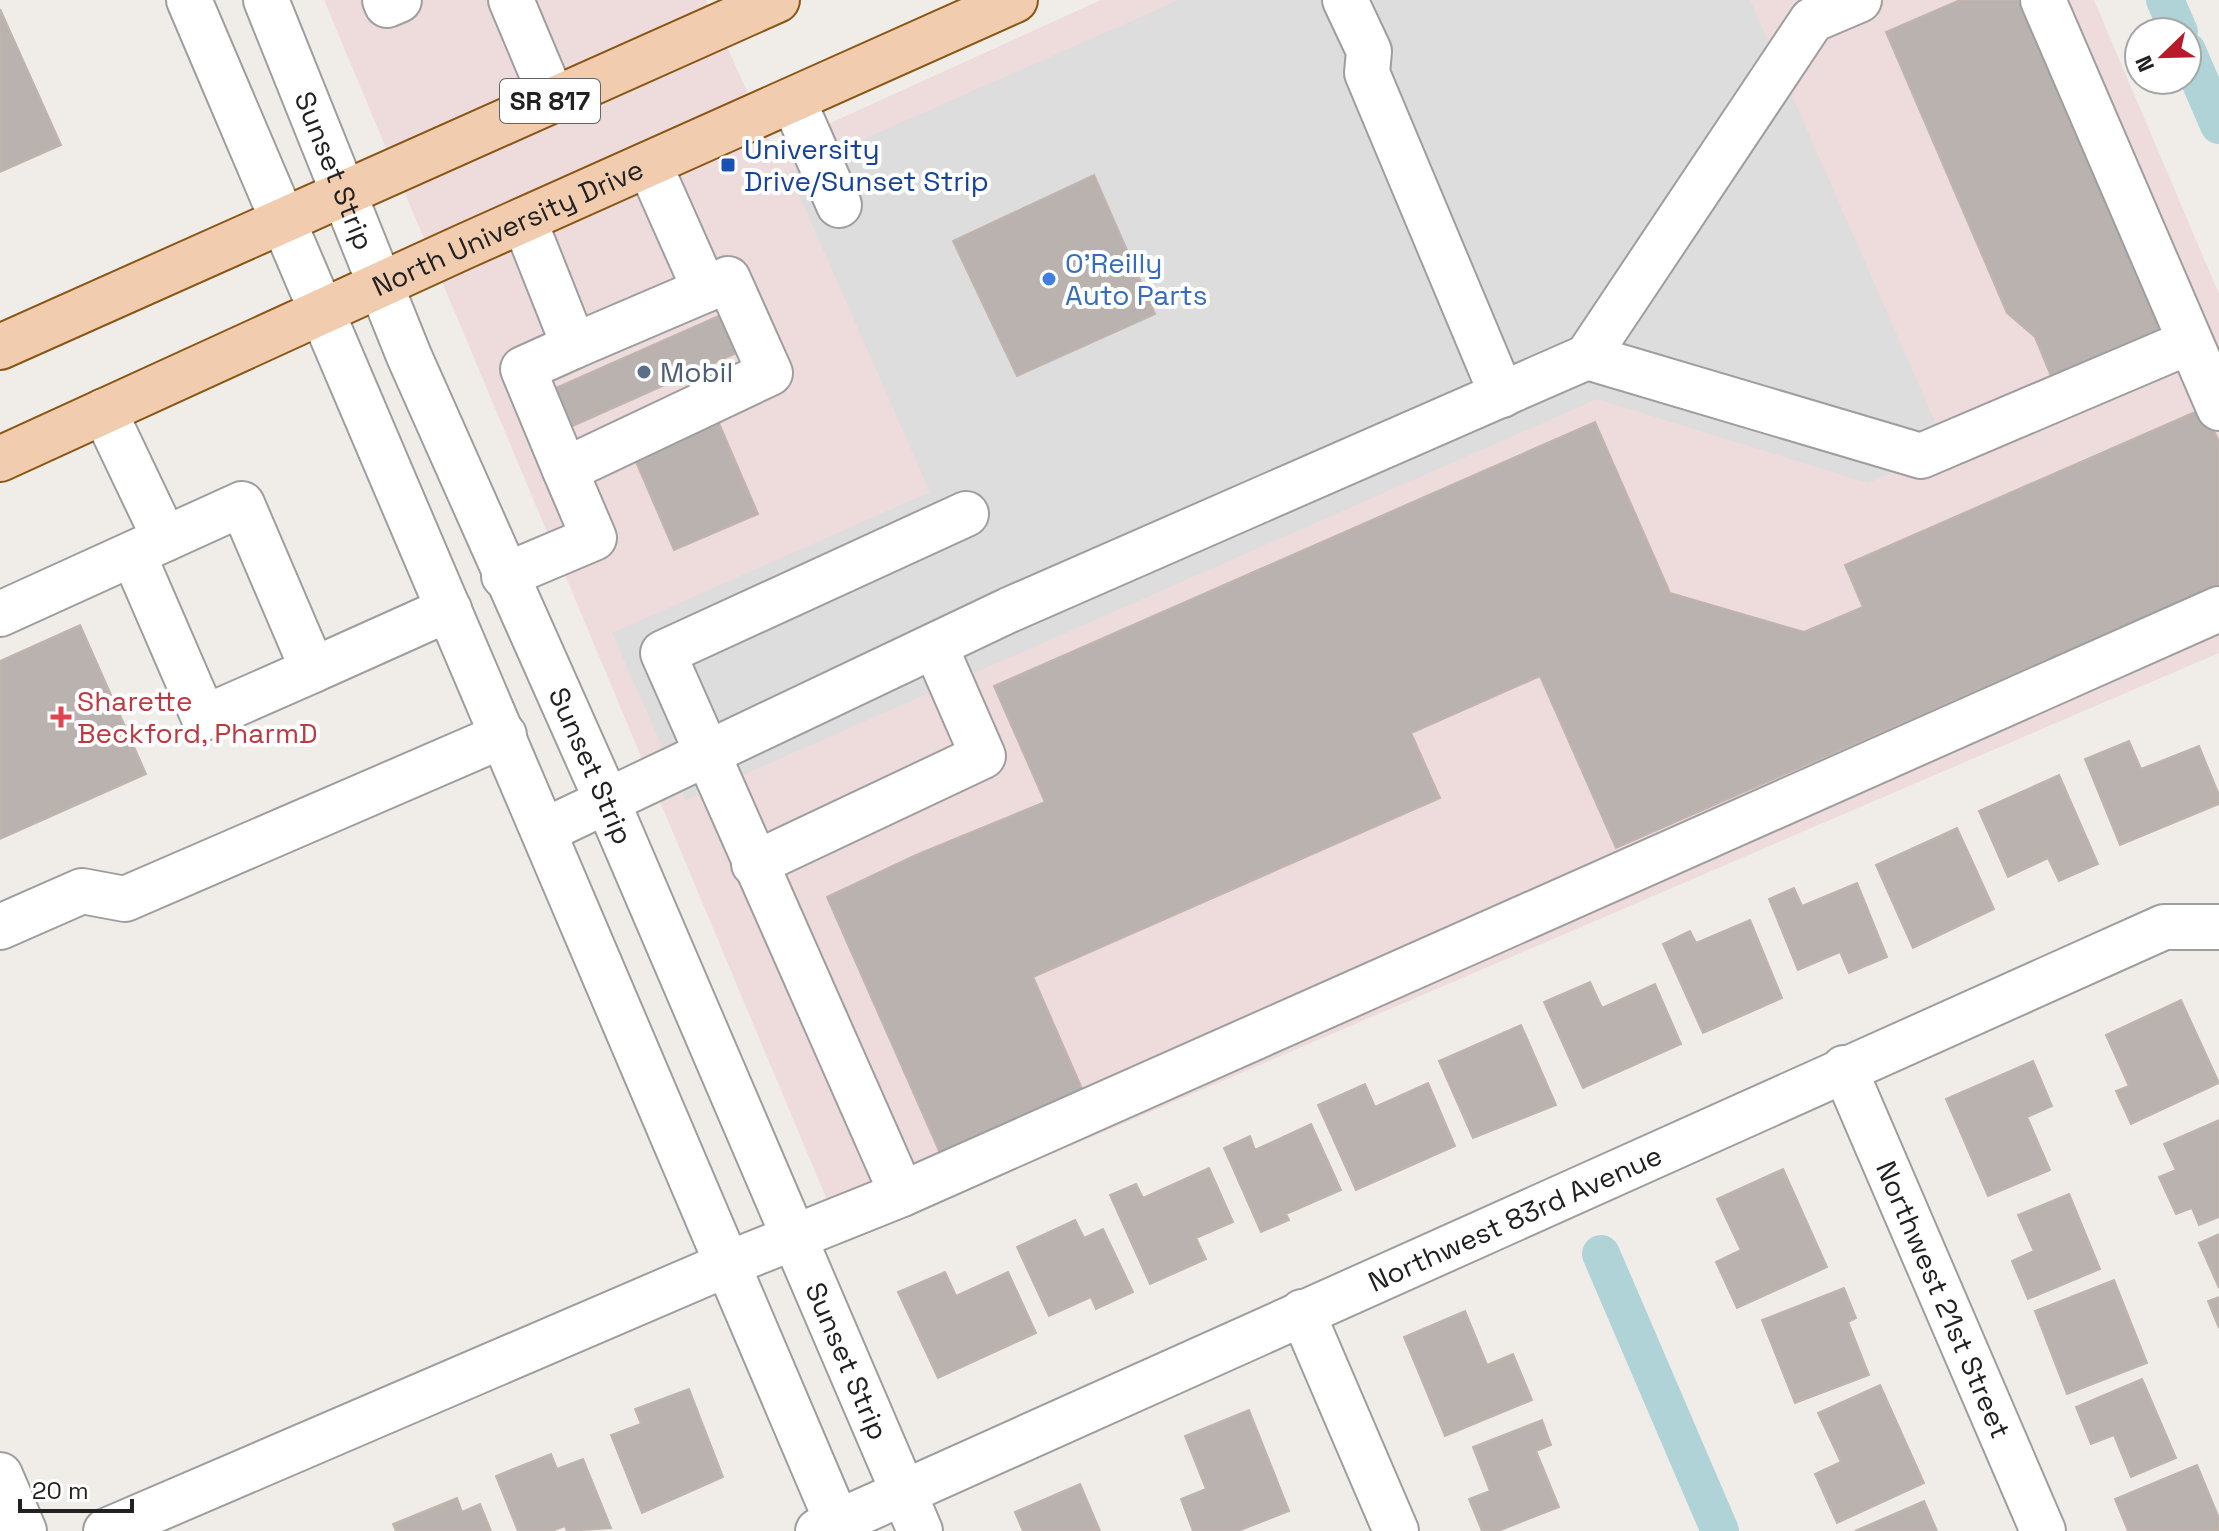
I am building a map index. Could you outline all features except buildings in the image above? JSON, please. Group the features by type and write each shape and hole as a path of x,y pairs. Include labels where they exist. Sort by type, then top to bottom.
{"main road":[{"name":"SR 817","path":"0,347 777,0"},
{"name":"North University Drive","path":"0,459 381,284 1015,0"}],"street":[{"path":"189,0 730,1263 832,1528"},
{"name":"Sunset Strip","path":"266,0 504,576 607,801 920,1531"},
{"path":"385,0 387,5 399,0"},
{"path":"511,0 553,100"},
{"path":"1327,0 1326,11 1348,60 1367,73"},
{"path":"1345,0 1369,51 1367,73 1502,395"},
{"path":"544,831 1097,571 1587,357 1812,20 1859,0"},
{"path":"2043,0 2219,408"},
{"path":"793,100 839,205"},
{"path":"649,164 705,290"},
{"path":"524,220 574,346"},
{"path":"504,576 594,538 565,470 523,369 728,279 770,373 565,470"},
{"path":"1587,357 1921,456 2189,342"},
{"path":"104,411 204,718 449,609"},
{"path":"0,614 242,504 313,670"},
{"path":"902,1194 705,755 663,653 966,514"},
{"path":"106,1531 730,1263 902,1194 2219,609"},
{"path":"754,864 983,756 935,646"},
{"path":"0,927 82,891 125,899 504,735"},
{"name":"Northwest 83rd Avenue","path":"832,1528 903,1491 2164,927 2219,927"},
{"name":"Northwest 21st Street","path":"1844,1068 2043,1531"},
{"path":"1302,1312 1396,1531"},
{"path":"0,1475 24,1531"}],"shaded area":[{"path":"324,0 706,0 773,149 1101,0 2094,0 2123,68 2123,96 2135,96 2219,294 2219,653 845,1243"},
{"path":"1179,0 1750,0 1947,449 1868,483 1597,399 686,800 612,633 930,492 789,172"}],"waterway":[{"path":"2165,0 2172,16"},
{"path":"2203,88 2219,125"},
{"path":"1601,1254 1720,1531"}],"place":[{"name":"University Drive/Sunset Strip","path":"728,165"},
{"name":"O'Reilly Auto Parts","path":"1049,279"},
{"name":"Mobil","path":"644,372"},
{"name":"Sharette Beckford, PharmD","path":"61,717"}]}
